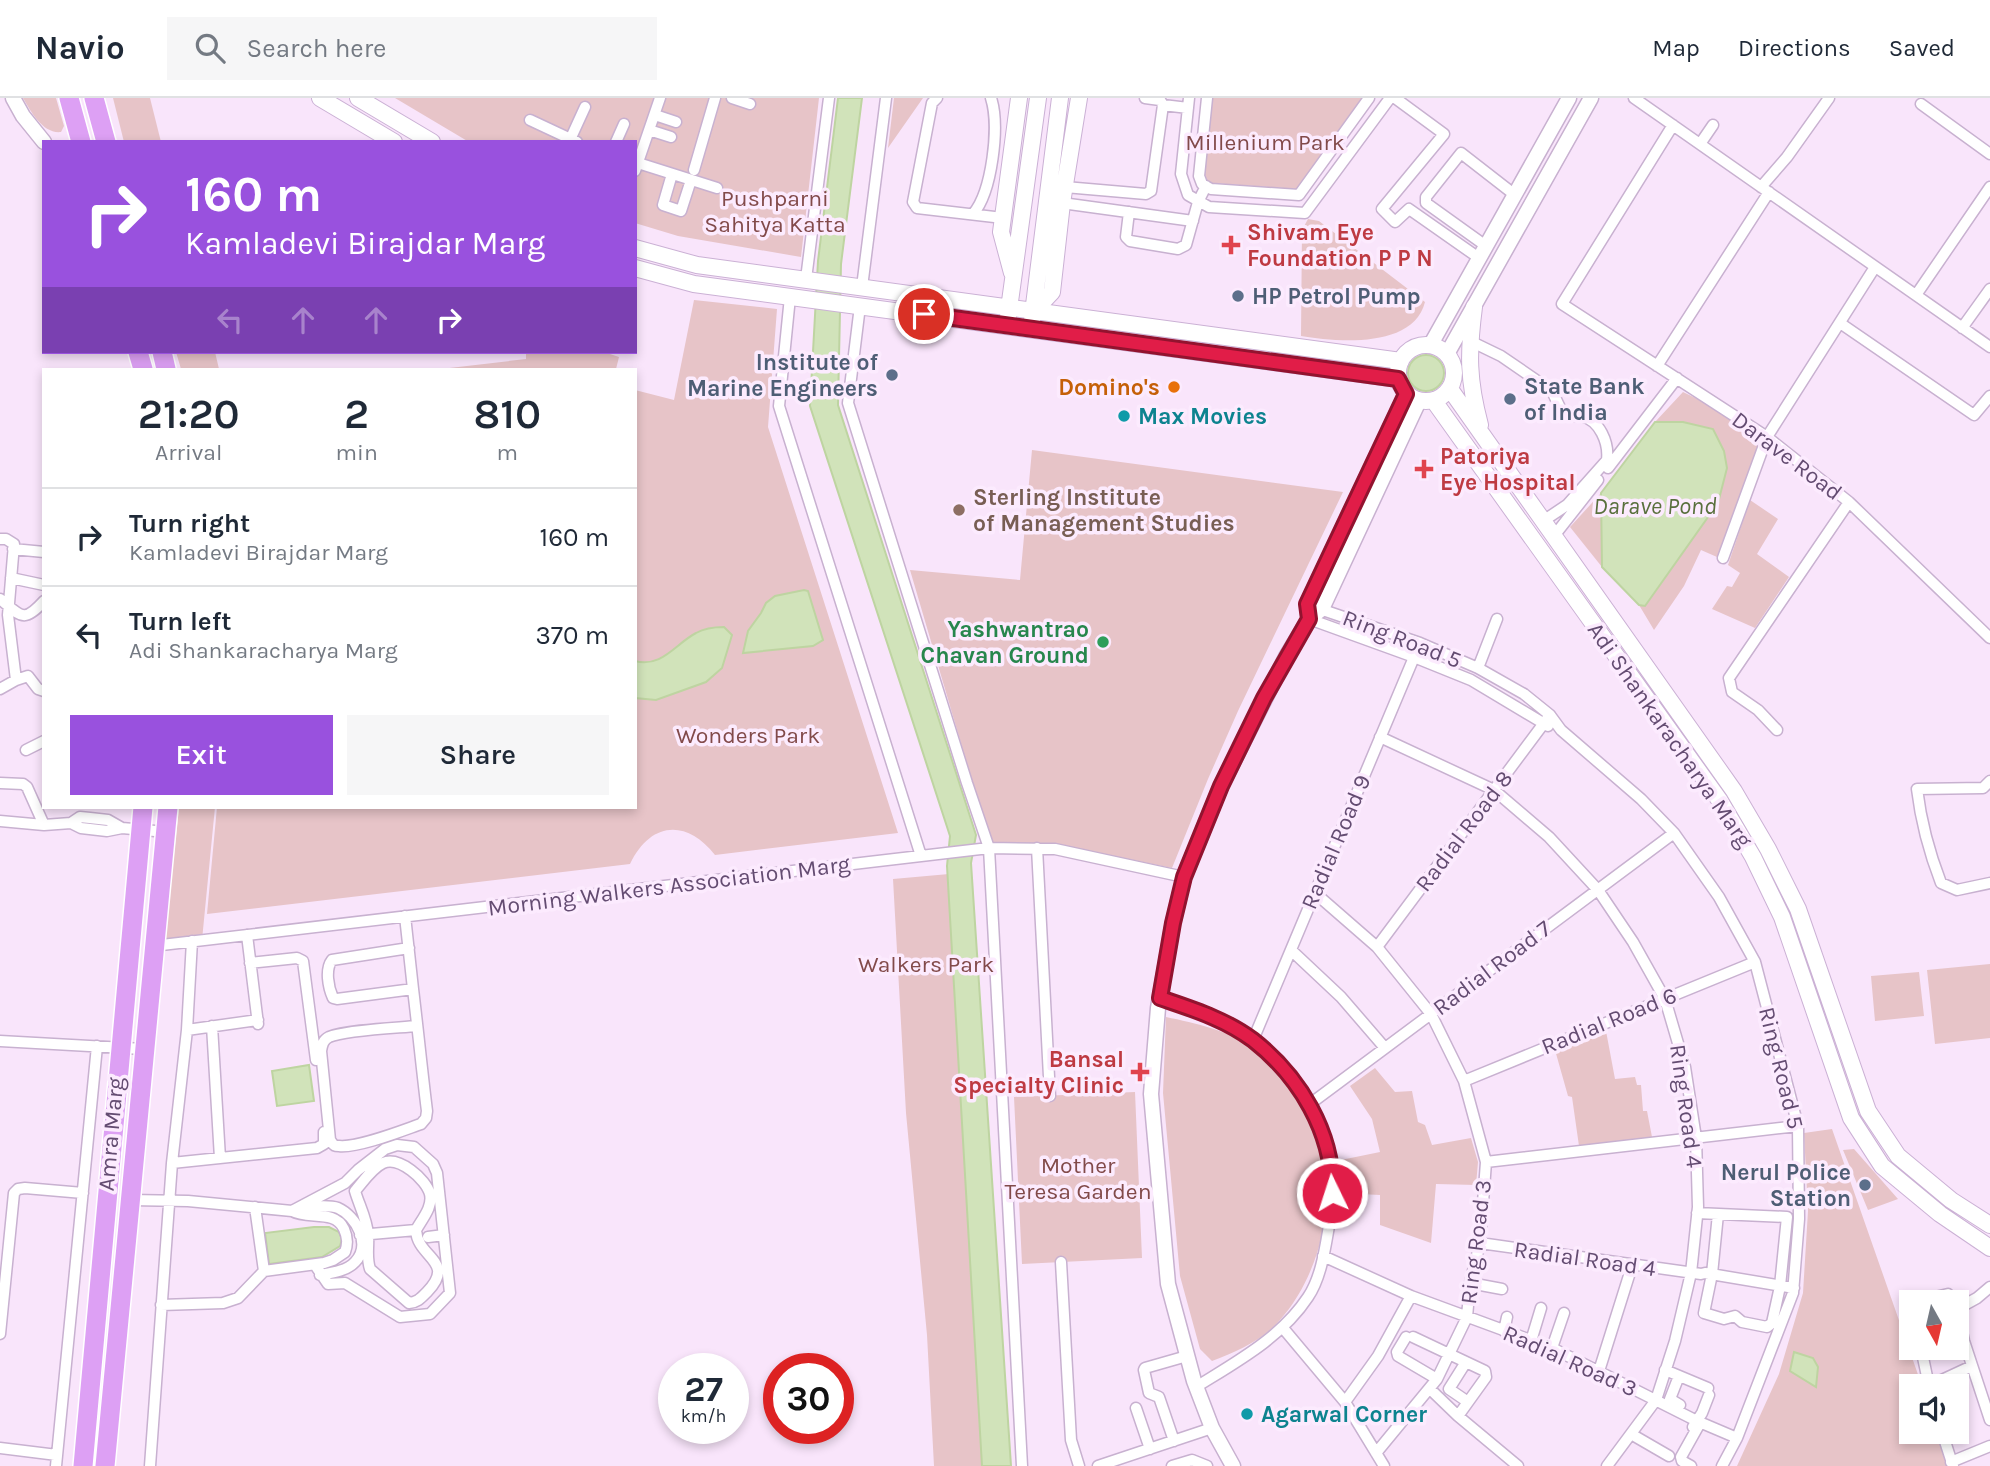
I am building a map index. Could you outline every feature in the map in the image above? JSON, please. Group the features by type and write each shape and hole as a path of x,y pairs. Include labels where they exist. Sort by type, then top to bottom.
{"highway":[{"path":"69,98 80,140"},
{"path":"94,98 105,140"},
{"name":"Amra Marg","path":"83,1466 121,1048 132,829 142,809"},
{"name":"Amra Marg","path":"105,1466 168,809"}],"main road":[{"path":"358,98 429,140"},
{"path":"1014,279 1001,232 1019,98"},
{"path":"1007,326 1038,98"},
{"path":"1031,329 1060,98"},
{"path":"1034,311 1052,292 1063,195 1079,98"},
{"path":"328,100 391,140"},
{"path":"637,249 697,265 1401,360"},
{"path":"637,269 694,284 1031,329 1414,393 1446,394 1450,389 1454,371 1447,354 1430,346 1416,347 1401,360"},
{"path":"1474,307 1468,366 1483,435"},
{"path":"1401,360 1414,393"},
{"name":"Adi Shankaracharya Marg","path":"1450,389 1734,791 1768,849 1798,909 1868,1111 1898,1156 1949,1198 1990,1226"},
{"name":"Adi Shankaracharya Marg","path":"1414,393 1720,802 1753,857 1782,917 1851,1118 1882,1166 1936,1211 1990,1248"},
{"path":"1851,1118 1868,1111"},
{"path":"1936,1211 1949,1198"}],"street":[{"path":"13,98 23,117 42,140"},
{"path":"637,165 660,98"},
{"path":"672,174 663,205 681,211 715,98"},
{"path":"732,98 750,104"},
{"path":"809,280 828,98"},
{"path":"857,286 886,98"},
{"path":"937,98 932,103 913,202 917,208 1003,218"},
{"path":"973,214 982,204 996,138 996,111 991,98"},
{"path":"1063,195 1146,194 1151,191 1163,105 1160,100 1145,98"},
{"path":"1207,98 1199,176 1202,184 1211,189 1299,195"},
{"path":"1299,195 1369,98"},
{"path":"1305,213 1392,98 1444,134 1382,209 1395,222 1409,209 1482,252"},
{"path":"1430,346 1569,98"},
{"path":"1447,354 1591,98"},
{"path":"1634,98 1990,347"},
{"path":"1657,366 1765,190 1829,98"},
{"path":"1163,105 1188,103 1181,174 1188,195 1209,207 1305,213"},
{"path":"1920,104 1990,155"},
{"path":"572,140 585,107"},
{"path":"655,115 676,122"},
{"path":"530,121 570,140"},
{"path":"617,140 624,124"},
{"name":"Darave Road","path":"1673,125 1562,304 1766,437 1849,502 1990,638"},
{"path":"1700,144 1713,125"},
{"path":"649,130 671,136"},
{"path":"1482,252 1426,204 1426,197 1461,153 1515,195"},
{"path":"637,168 692,175 717,188"},
{"path":"1129,212 1126,237 1130,241 1178,250 1186,246 1198,202 1206,186"},
{"path":"1916,295 1990,187"},
{"path":"1063,195 1129,212 1193,221"},
{"path":"1299,195 1305,213"},
{"path":"1723,558 1766,437 1875,267"},
{"path":"1962,328 1990,289"},
{"path":"797,298 779,406 921,856"},
{"path":"855,305 848,403 987,848 1022,1466"},
{"path":"1840,323 1974,415 1990,396"},
{"path":"1470,341 1501,356 1552,391 1563,414 1584,416 1593,422 1603,436 1607,460 1567,505 1544,521"},
{"path":"131,354 141,368"},
{"path":"1554,536 1677,379"},
{"path":"1309,619 1307,604 1414,393"},
{"path":"1233,1466 1212,1428 1196,1387 1168,1284 1151,1094 1160,998 1184,877 1226,774 1309,619 1322,609 1414,393"},
{"path":"1777,730 1758,710 1732,692 1729,678 1849,502"},
{"path":"0,539 12,541 13,549 8,615 16,680"},
{"path":"13,549 42,552"},
{"path":"12,578 42,584"},
{"path":"0,600 10,610 26,616 34,614 42,604"},
{"name":"Ring Road 5","path":"1307,604 1420,643 1478,668 1524,694 1550,715 1561,730 1642,799 1674,833 1719,897 1755,962 1798,1126 1793,1218 1794,1291 1737,1438 1722,1466"},
{"name":"Ring Road 5","path":"1309,619 1471,680 1543,725 1561,730"},
{"path":"1478,668 1497,619"},
{"name":"Radial Road 9","path":"1253,1040 1420,643"},
{"path":"0,689 28,676 42,690"},
{"name":"Radial Road 8","path":"1377,947 1550,715"},
{"name":"Ring Road 4","path":"1380,737 1494,790 1549,837 1598,890 1633,942 1665,999 1685,1067 1696,1138 1697,1213 1709,1276 1675,1341 1656,1400 1607,1466"},
{"path":"26,750 42,742"},
{"path":"1990,781 1983,788 1917,789 1920,816 1941,883 1957,890 1990,883"},
{"path":"1,783 23,784 27,787 44,825"},
{"path":"0,821 44,825 71,823 80,817 108,820 132,829 166,832"},
{"name":"Radial Road 7","path":"1310,1104 1674,833"},
{"name":"Morning Walkers Association Marg","path":"153,946 987,848 1055,849 1184,877"},
{"path":"1037,848 1050,1096"},
{"name":"Ring Road 3","path":"1315,893 1377,947 1432,1014 1464,1081 1486,1162 1480,1243 1470,1283 1467,1317 1450,1356 1434,1383 1376,1453"},
{"path":"405,916 418,1026 426,1118 421,1124 374,1138 367,1143 338,1147 333,1145 330,1140 321,1051 323,1041 328,1037 418,1026"},
{"path":"187,1030 258,1022 247,935"},
{"path":"150,1466 172,1163 187,1030 192,941"},
{"path":"409,948 332,960 327,968 332,998 414,989"},
{"path":"1291,950 1342,997 1385,1048"},
{"path":"172,1163 317,1147 324,1144 303,961 297,958 250,963"},
{"name":"Radial Road 6","path":"1464,1081 1755,962"},
{"path":"1160,998 1208,1014 1253,1040 1283,1070 1310,1104 1324,1136 1333,1172 1331,1214 1323,1256 1309,1296 1283,1328 1196,1387"},
{"path":"212,1026 220,1158"},
{"path":"0,1041 143,1049"},
{"path":"0,1448 57,1460 97,1046"},
{"path":"1486,1162 1798,1126"},
{"path":"296,1209 345,1183 384,1149 397,1145 414,1147 433,1164 437,1173 450,1293 430,1314 400,1317 345,1283 328,1284 317,1270"},
{"path":"392,1161 409,1168 429,1191 429,1207 415,1230 416,1239 438,1265 439,1272 436,1282 417,1302 409,1303 370,1269 361,1204 355,1191 379,1164 392,1161"},
{"path":"0,1334 14,1193 25,1188 83,1193"},
{"path":"199,1189 200,1203"},
{"path":"130,1200 171,1200 296,1209 337,1208 351,1216 364,1234 355,1263 344,1269 264,1271 238,1298 223,1303 161,1305"},
{"path":"255,1207 264,1271"},
{"path":"296,1209 307,1216 331,1217 342,1224 346,1234 348,1243 345,1252 317,1270"},
{"path":"1697,1213 1718,1214 1793,1218 1772,1323 1766,1327 1742,1322 1735,1316 1724,1319 1704,1313 1718,1214"},
{"path":"364,1234 415,1230"},
{"path":"428,1237 444,1235"},
{"name":"Radial Road 4","path":"1480,1243 1794,1291"},
{"name":"Radial Road 3","path":"1323,1256 1411,1296 1504,1331 1554,1344 1599,1371 1698,1422 1737,1438"},
{"path":"1061,1262 1071,1440 1079,1466"},
{"path":"1599,1371 1632,1266"},
{"path":"1470,1283 1502,1289"},
{"path":"1969,1302 1990,1287"},
{"path":"1345,1402 1378,1356 1411,1296"},
{"path":"1532,1337 1541,1308"},
{"path":"1554,1344 1564,1313"},
{"path":"1504,1331 1507,1317"},
{"path":"1283,1328 1345,1402 1384,1466"},
{"path":"1458,1416 1486,1377 1485,1371 1410,1337 1397,1352 1398,1356 1434,1383 1468,1402"},
{"path":"1969,1354 1990,1420"},
{"path":"1173,1441 1159,1397 1149,1393 1144,1370 1187,1356"},
{"path":"1448,1390 1466,1362"},
{"path":"1955,1374 1972,1366"},
{"path":"1665,1370 1708,1391 1698,1422 1681,1457 1682,1461 1690,1466"},
{"path":"1679,1376 1670,1399 1680,1405"},
{"path":"1434,1383 1458,1416 1518,1466"},
{"path":"1157,1400 1173,1441"},
{"path":"1136,1408 1150,1449"},
{"path":"1686,1438 1698,1422"},
{"path":"1098,1466 1212,1428"},
{"path":"1631,1434 1669,1456"},
{"path":"1946,1444 1952,1464 1990,1446"},
{"path":"1172,1466 1192,1460 1208,1466"}],"green space":[{"path":"23,98 56,98 64,126 61,132 43,126"},
{"path":"113,98 150,98 160,140 124,140"},
{"name":"Pushparni Sahitya Katta","path":"395,98 819,98 801,257 678,236 637,224 637,140 466,140"},
{"path":"894,98 923,98 888,148"},
{"name":"Millenium Park","path":"1212,98 1363,98 1297,189 1212,183 1207,180 1205,175"},
{"path":"1308,219 1319,221 1425,302 1418,317 1406,328 1372,339 1334,340 1301,336 1302,230"},
{"name":"Wonders Park","path":"694,300 777,309 768,427 898,833 715,855 692,835 669,830 648,840 630,864 207,914 217,809 637,809 637,391 674,400"},
{"path":"177,354 215,354 219,368 181,368"},
{"path":"526,354 610,354 619,357 616,368 450,368 526,359"},
{"path":"1683,392 1741,420 1763,435 1717,557 1701,550 1684,586 1654,630 1639,605 1645,606 1649,601 1718,503 1683,422 1655,422"},
{"path":"1032,450 1343,492 1238,711 1172,868 1055,844 990,842 910,570 1020,580"},
{"path":"1601,493 1602,567 1570,527"},
{"path":"1750,500 1778,519 1757,554 1789,577 1755,628 1712,609 1727,586 1732,587 1740,573 1728,565"},
{"path":"179,809 215,809 202,940 165,940"},
{"name":"Walkers Park","path":"949,874 982,1466 934,1466 927,1335 906,1113 893,879"},
{"path":"1990,964 1990,1038 1935,1044 1927,970"},
{"path":"1919,972 1924,1016 1875,1021 1871,976"},
{"path":"1166,1017 1224,1033 1260,1053 1304,1109 1317,1135 1324,1158 1326,1207 1316,1257 1306,1280 1280,1320 1266,1334 1249,1345 1212,1361 1200,1349 1180,1276 1163,1093"},
{"path":"1606,1031 1615,1079 1635,1077 1637,1085 1641,1085 1643,1111 1647,1111 1652,1137 1579,1146 1572,1097 1568,1096 1555,1050"},
{"path":"1375,1068 1395,1092 1412,1091 1418,1122 1425,1125 1432,1145 1471,1138 1478,1162 1476,1185 1436,1184 1431,1243 1380,1225 1380,1195 1339,1193 1336,1161 1380,1152 1372,1119 1350,1086"},
{"name":"Mother Teresa Garden","path":"1135,1092 1142,1258 1022,1264 1014,1097"},
{"path":"1832,1129 1899,1320 1899,1360 1913,1360 1918,1374 1899,1374 1899,1444 1941,1444 1948,1466 1737,1466 1779,1374 1803,1293 1808,1211 1804,1133"},
{"path":"1854,1149 1898,1199 1868,1210 1843,1150"}],"water":[{"path":"838,98 862,98 841,264 838,405 976,835 971,863 1011,1466 982,1466 947,866 950,836 810,406 818,261"},
{"path":"1426,355 1438,361 1444,373 1438,385 1426,391 1414,385 1408,373 1414,361"},
{"name":"Darave Pond","path":"1655,422 1683,422 1713,429 1724,451 1727,468 1718,503 1645,606 1639,605 1602,567 1601,493"},
{"path":"808,591 823,640 813,646 743,653 748,631 766,603 775,596"},
{"path":"724,627 732,635 722,668 706,682 656,700 637,698 637,661 661,658 699,631"},
{"path":"309,1065 314,1101 277,1106 272,1071"},
{"path":"329,1227 339,1232 342,1239 340,1246 322,1257 269,1264 265,1233"},
{"path":"1794,1352 1813,1358 1818,1367 1816,1387 1790,1371"}],"place":[{"name":"Shivam Eye Foundation P P N","path":"1231,245"},
{"name":"HP Petrol Pump","path":"1238,296"},
{"name":"Institute of Marine Engineers","path":"892,375"},
{"name":"Domino's","path":"1174,387"},
{"name":"State Bank of India","path":"1510,399"},
{"name":"Max Movies","path":"1124,416"},
{"name":"Patoriya Eye Hospital","path":"1424,469"},
{"name":"Sterling Institute of Management Studies","path":"959,510"},
{"name":"Yashwantrao Chavan Ground","path":"1103,642"},
{"name":"Bansal Specialty Clinic","path":"1140,1072"},
{"name":"Nerul Police Station","path":"1865,1185"},
{"name":"Agarwal Corner","path":"1247,1414"}],"route":[{"path":"924,314 1398,379 1406,394 1307,604 1309,619 1264,698 1221,786 1184,877 1160,998 1208,1014 1253,1040 1283,1070 1310,1104 1324,1136 1333,1172 1332,1193"}]}
